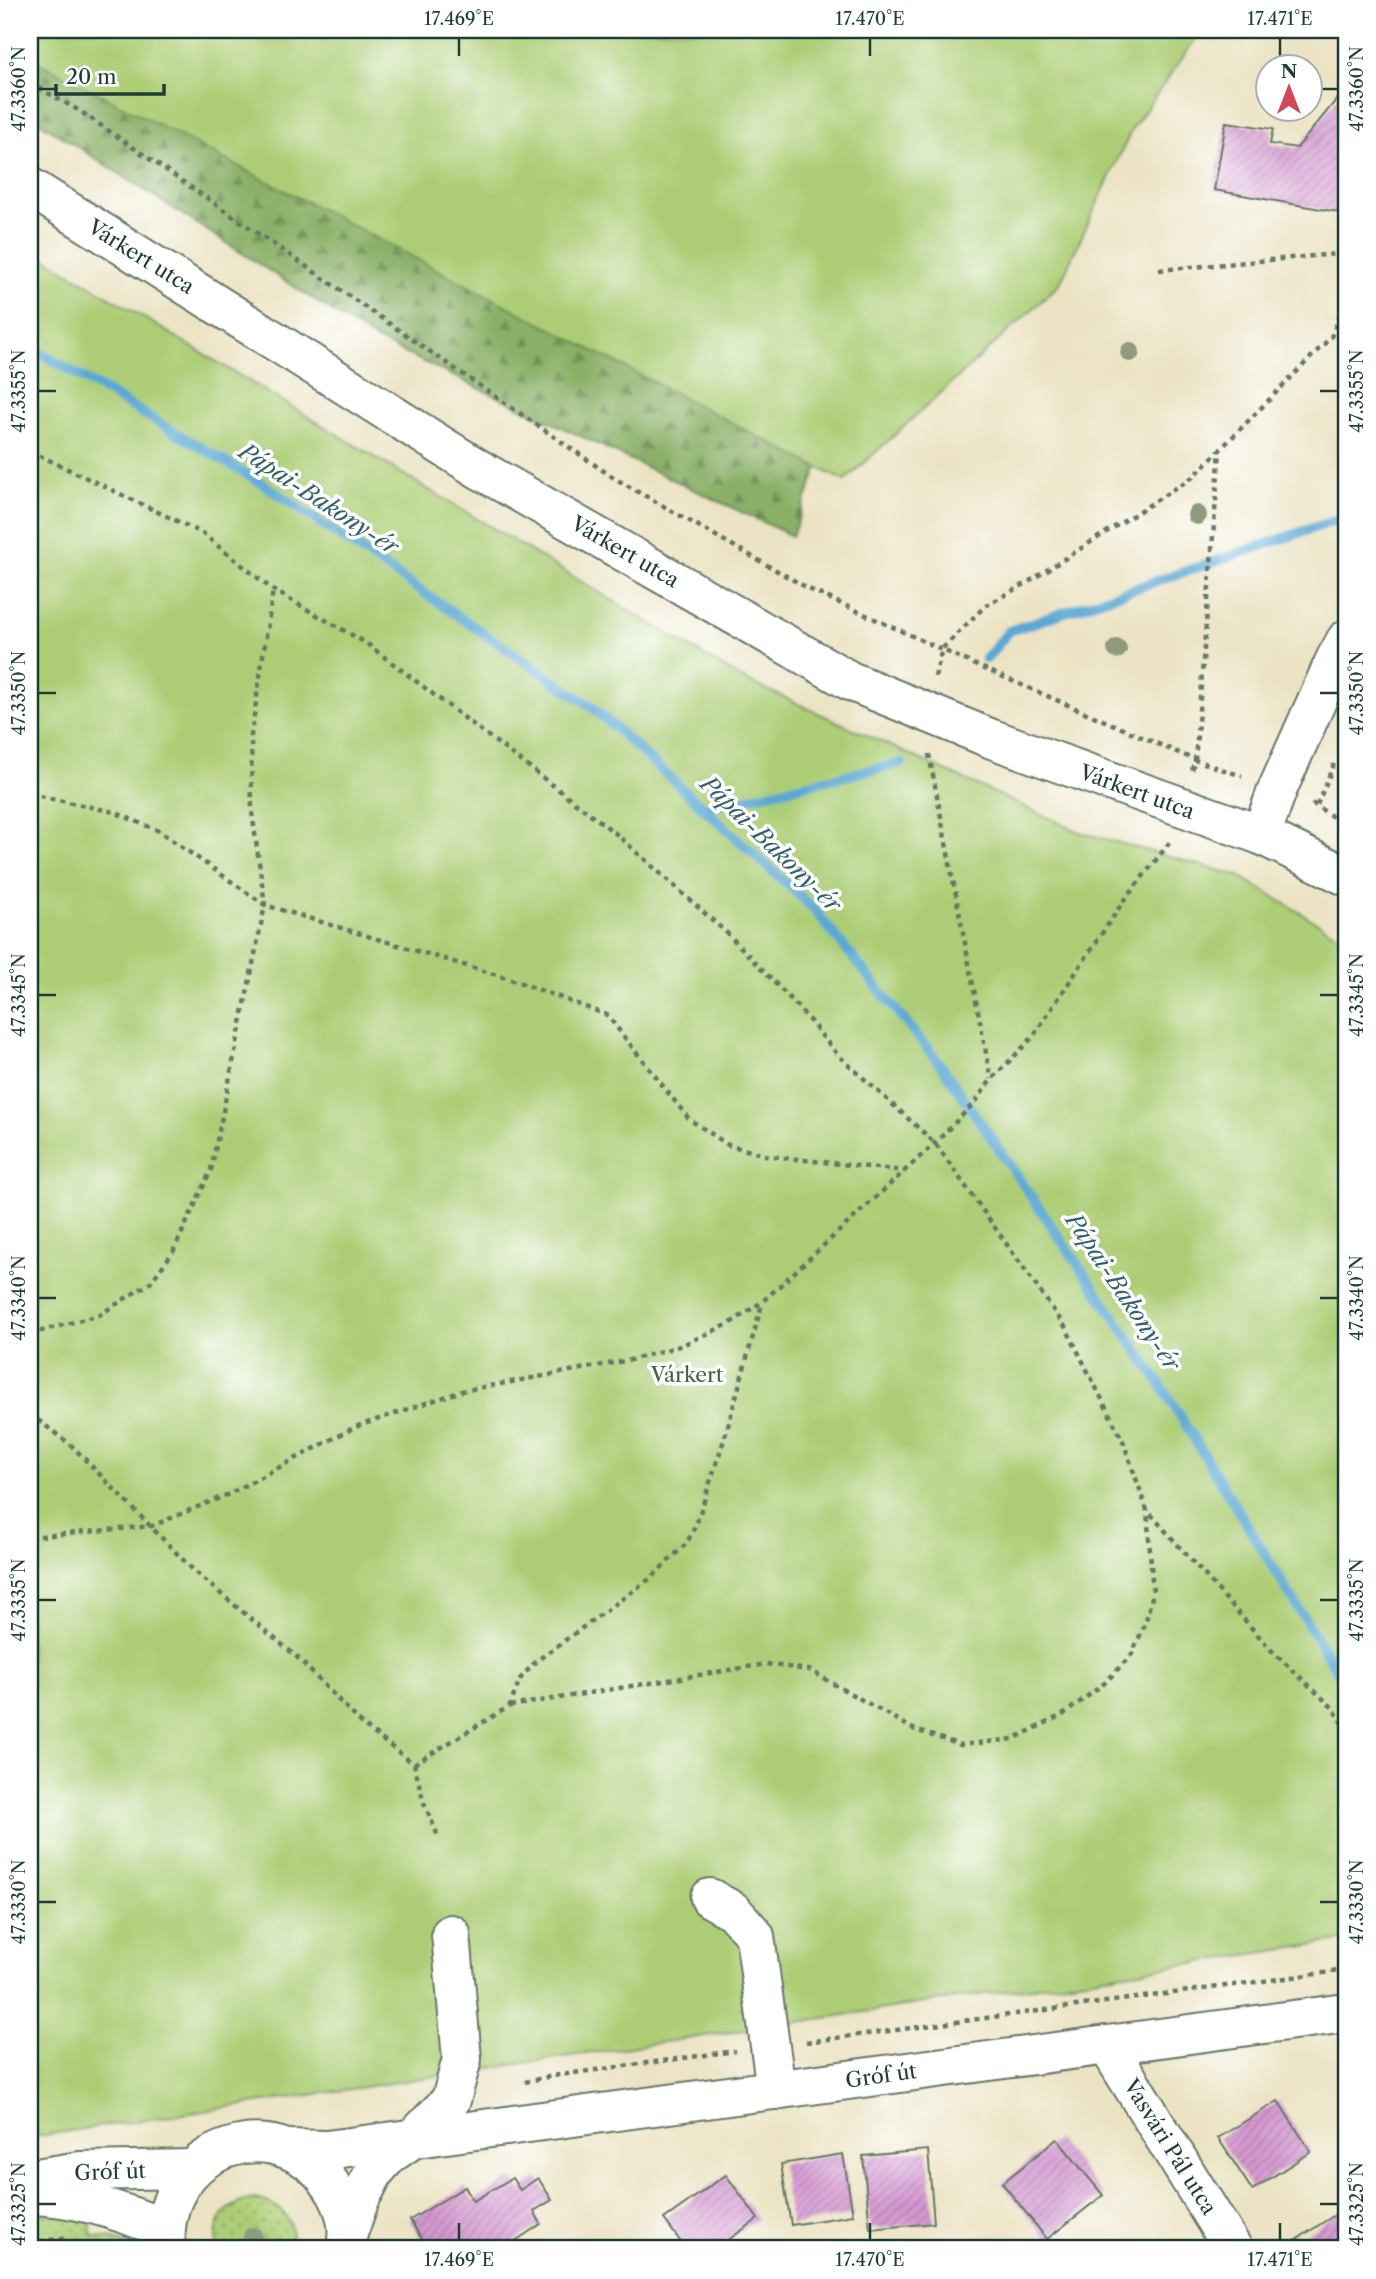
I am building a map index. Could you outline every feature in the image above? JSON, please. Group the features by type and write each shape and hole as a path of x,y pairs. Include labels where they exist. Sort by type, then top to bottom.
{"street":[{"name":"Várkert utca","path":"30,187 477,468 850,681 992,739 1261,835 1346,876"},
{"path":"1261,835 1278,788 1346,640"},
{"path":"710,1898 733,1911 755,1936 776,2090"},
{"path":"415,2137 451,2100 462,2059 451,1934"},
{"name":"Gróf út","path":"30,2194 83,2202 121,2212 165,2239 172,2196 191,2169 212,2154 236,2146 262,2144 287,2149 327,2150 1346,2012"},
{"name":"Vasvári Pál utca","path":"1107,2045 1233,2249"},
{"name":"Gróf út","path":"346,2241 360,2199 374,2172 389,2155 415,2137"},
{"name":"Gróf út","path":"287,2149 309,2161 328,2179 342,2204 346,2241"},
{"name":"Gróf út","path":"30,2179 80,2171 191,2169"}],"path":[{"path":"30,83 80,111 614,478 811,590 1195,760 1278,788 1317,805 1346,826"},
{"path":"1159,270 1335,254 1346,250"},
{"path":"991,1080 930,764 927,712 942,649 985,606 1025,584 1193,477 1331,337 1346,300"},
{"path":"30,1537 152,1526 229,1494 355,1427 462,1391 630,1360 680,1346 729,1324 762,1302 935,1143 1032,1038 1123,902 1170,842 1195,760 1220,450"},
{"path":"30,452 202,533 273,590 366,643 614,832 729,935 799,1008 838,1055 935,1143 1066,1328 1123,1441 1147,1510 1153,1593 1145,1624 1132,1654 1106,1682 1065,1714 1013,1739 961,1745 915,1730 809,1670 766,1664 510,1706 414,1764"},
{"path":"30,1334 99,1315 150,1283 173,1252 211,1170 265,905 252,813 251,734 273,590"},
{"path":"1317,805 1337,756"},
{"path":"30,794 114,813 159,831 265,905 510,979 607,1015 689,1119 728,1145 769,1156 905,1171"},
{"path":"510,1706 520,1679 535,1662 651,1578 687,1543 697,1522 724,1440 762,1302"},
{"path":"30,1414 71,1445 197,1574 296,1656 363,1725 414,1764 424,1803 438,1836"},
{"path":"1147,1510 1272,1651 1334,1708 1346,1730"},
{"path":"514,2085 552,2076 1346,1970"}],"green space":[{"path":"30,30 825,448 792,536 375,339 30,116"},
{"path":"30,30 1202,30 1132,129 1059,285 844,481 30,58"},
{"name":"Várkert","path":"30,249 741,678 1080,832 1239,876 1346,940 1346,1940 30,2137"},
{"path":"254,2199 272,2205 285,2215 291,2230 291,2249 217,2249 217,2230 224,2215 236,2205"},
{"path":"30,2212 90,2220 93,2236 115,2239 135,2249 30,2249"}],"building":[{"path":"1346,88 1346,216 1343,213 1214,190 1226,122 1273,129 1270,144 1297,148 1318,122 1324,122 1324,115"},
{"path":"1278,2101 1311,2152 1252,2190 1218,2138"},
{"path":"1057,2139 1103,2195 1047,2239 1002,2183"},
{"path":"928,2150 934,2223 870,2229 863,2156"},
{"path":"843,2154 853,2215 791,2225 781,2164"},
{"path":"726,2175 758,2219 715,2249 686,2249 664,2219"},
{"path":"512,2178 520,2190 538,2178 552,2200 534,2211 541,2224 503,2249 428,2249 410,2220 465,2187 473,2201"},
{"path":"1344,2209 1346,2249 1290,2249 1288,2245"}],"waterway":[{"name":"Pápai-Bakony-ér","path":"30,347 263,484 591,706 811,906 943,1068 1161,1385 1346,1686"},
{"path":"986,659 1009,631 1346,517"},
{"path":"702,808 902,763"}]}
